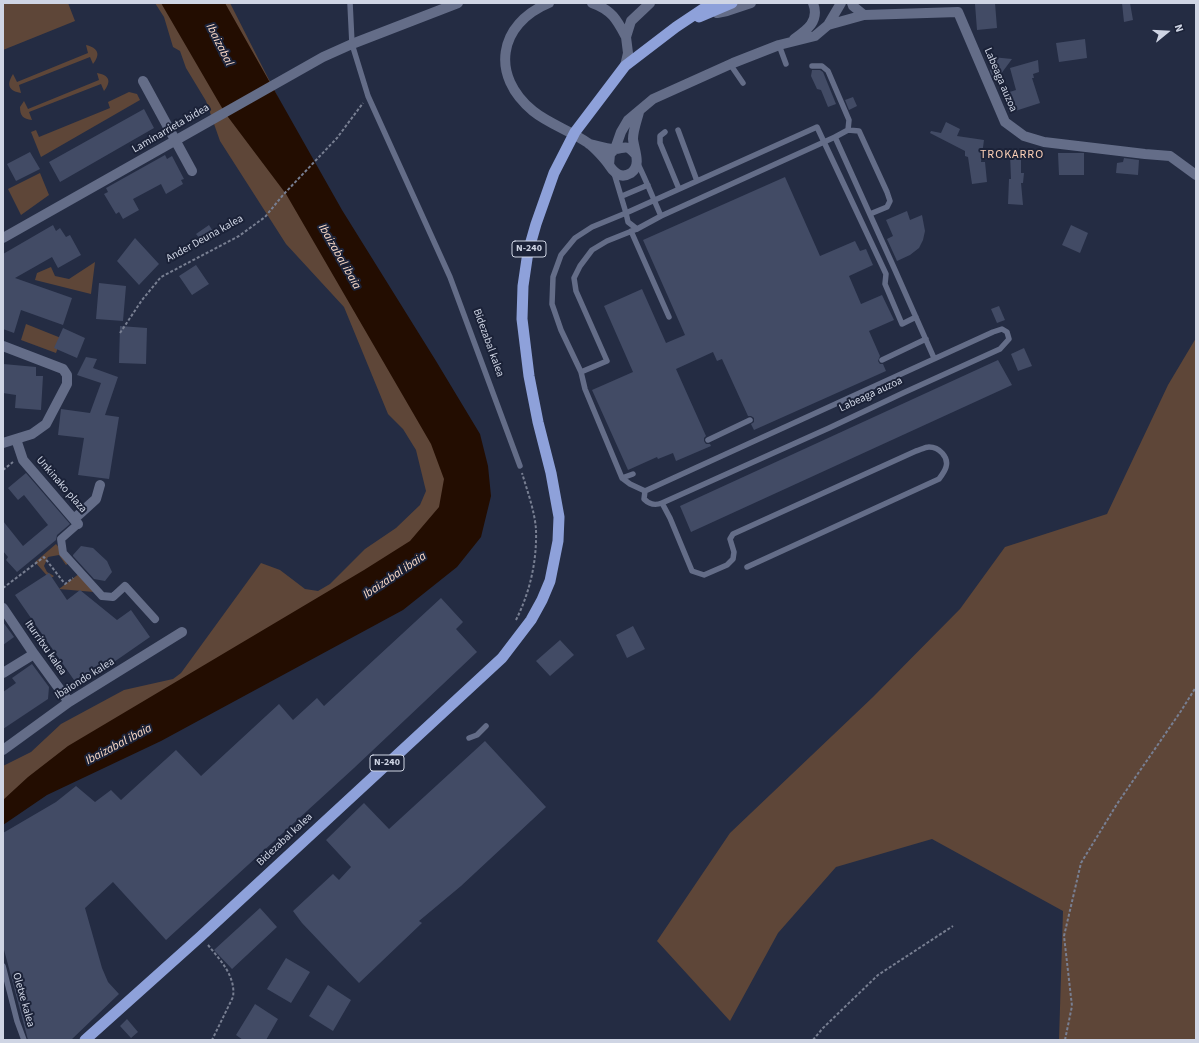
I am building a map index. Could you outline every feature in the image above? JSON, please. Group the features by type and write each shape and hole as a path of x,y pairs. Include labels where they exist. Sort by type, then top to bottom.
{"highway":[{"name":"N-240","path":"625,66 676,27 712,3"},
{"name":"N-240","path":"676,27 732,3"},
{"name":"Bidezabal kalea","path":"85,1040 200,937 502,658 531,620 550,581 555,562 558,541 558,517 551,473 538,422 522,319 523,286 528,252 554,172 575,132 625,66"}],"street":[{"path":"352,44 458,3"},
{"path":"549,3 528,14 516,26 507,42 505,60 507,76 515,92 534,112 589,144 614,149 619,147 628,148 636,158"},
{"path":"592,3 606,9 613,15 626,37 628,53 625,66"},
{"path":"611,3 613,15"},
{"path":"626,37 631,21 650,3"},
{"path":"705,15 727,11 751,3"},
{"path":"784,44 810,27 815,13 813,3"},
{"path":"611,168 610,154 628,120 653,99 730,64 784,44 815,36 828,25 841,3"},
{"path":"852,3 853,6 864,15"},
{"name":"Labeaga auzoa","path":"864,15 958,12 1004,122 1024,136 1044,142 1170,156 1196,175"},
{"path":"828,25 864,15"},
{"name":"Laminarrieta bidea","path":"3,238 283,79 323,57 352,44"},
{"path":"143,82 192,171"},
{"path":"589,144 611,168 622,175 626,175 634,170 636,158 633,138 639,112"},
{"path":"3,346 63,369 67,375 68,384 46,424 32,434 3,444"},
{"name":"Unkinako plaza","path":"16,439 23,460 76,522"},
{"path":"100,485 96,498 61,540 63,553 102,596 113,596 125,586 155,619"},
{"name":"Iturritxu kalea","path":"3,608 69,702"},
{"name":"Ibaiondo kalea","path":"3,750 69,702 182,632"},
{"path":"3,673 34,654"}],"lane":[{"path":"350,3 352,44"},
{"name":"Bidezabal kalea","path":"352,44 368,96 450,277 520,466"},
{"path":"784,44 786,64"},
{"path":"730,64 743,84"},
{"path":"812,66 822,66 828,71 849,120 848,130"},
{"path":"747,567 939,478 946,466 946,461 943,454 938,449 929,447 916,451 733,534 730,539 734,552 733,559 727,565 704,575 692,571 670,518 662,503 657,505 649,504 644,499 645,491 630,484 622,478 585,389 581,372 561,330 552,304 553,277 561,255 575,238 592,227 654,201 817,127 886,274 885,284 902,324 916,317"},
{"path":"678,130 697,181"},
{"path":"581,372 607,361 576,291 574,278 580,266 592,250 607,241 634,230 661,216 848,130 859,131 890,201 886,207 870,214"},
{"path":"665,132 660,136 660,143 679,189"},
{"path":"835,137 934,358"},
{"path":"636,158 661,216"},
{"path":"611,168 622,196 628,222 634,230 669,317"},
{"path":"622,196 648,185"},
{"name":"Labeaga auzoa","path":"645,491 934,358 1002,329 1007,332 1009,339 1000,349 822,432 662,503"},
{"path":"882,360 926,339"},
{"path":"708,440 750,420"},
{"path":"622,478 633,474"},
{"path":"469,738 477,734 486,726"},
{"name":"Oletxe kalea","path":"3,966 17,1021 24,1040"}],"path":[{"name":"Ander Deuna kalea","path":"120,333 142,300 161,277 239,236 265,217 282,195 337,138 368,96"},
{"path":"516,620 529,588 535,557 536,529 520,466"},
{"path":"3,588 44,557 65,584 80,572"},
{"path":"1065,1040 1072,1006 1064,936 1081,863 1117,804 1181,711 1196,686"},
{"path":"813,1040 823,1028 878,975 953,926"},
{"path":"207,944 228,970 234,990 233,997 212,1040"}],"shaded area":[{"path":"3,3 68,3 75,21 3,50"},
{"path":"155,3 230,3 361,261 486,490 327,634 3,802 3,766 31,752 61,724 124,690 173,679 181,673 261,563 280,570 305,589 318,591 330,584 365,549 396,528 420,505 426,491 416,450 403,429 388,414 344,307 286,244 220,141 206,101 186,68 180,51 173,47 164,17"},
{"path":"86,45 93,48 97,52 97,57 93,64 90,57 19,85 21,93 11,89 9,84 13,74 17,82 88,53"},
{"path":"97,73 104,75 108,79 108,84 104,91 101,84 29,112 32,120 26,119 21,115 20,107 24,101 28,109 99,80"},
{"path":"129,92 137,94 140,100 41,157 31,132 36,130 39,137 110,108 108,102"},
{"path":"40,173 49,195 21,215 8,189"},
{"path":"95,262 91,294 35,280 37,273 51,267 55,276 69,279"},
{"path":"26,324 61,338 56,353 21,340"},
{"path":"1196,338 1196,1040 1059,1040 1063,911 932,839 836,867 778,933 730,1021 657,941 730,833 873,697 960,609 1005,547 1107,514 1168,385"},
{"path":"56,544 71,561 66,565 59,555 48,557 44,566 47,572 54,576 50,579 35,562"},
{"path":"80,573 94,592 59,589"}],"water":[{"path":"161,3 225,3 342,210 480,434 488,466 491,496 481,537 457,567 403,610 161,741 47,795 3,825 3,800 28,777 68,746 364,570 410,541 439,507 444,479 431,444 286,194 225,113"}],"building":[{"path":"995,3 997,28 977,30 975,4"},
{"path":"1122,3 1130,3 1133,20 1124,22"},
{"path":"1085,39 1087,58 1059,62 1056,43"},
{"path":"992,57 1012,59 995,82 990,71"},
{"path":"1038,60 1039,72 1033,74 1034,78 1032,78 1040,103 1009,113 1003,94 1016,90 1010,68"},
{"path":"812,70 820,70 823,72 836,104 828,107 821,90 817,89 811,76"},
{"path":"853,97 857,106 849,110 845,100"},
{"path":"144,109 154,128 60,182 49,162"},
{"path":"946,122 960,129 957,136 984,140 981,162 985,162 987,182 972,184 968,157 965,156 965,151 930,133 931,131 941,133"},
{"path":"30,152 40,169 16,181 7,164"},
{"path":"1058,153 1084,153 1084,175 1059,175"},
{"path":"1010,154 1021,154 1021,173 1024,173 1023,183 1021,183 1023,205 1008,204 1009,179 1011,179"},
{"path":"165,155 167,159 172,156 184,179 181,180 183,184 166,194 161,184 133,199 139,210 123,219 119,212 116,214 104,194 108,192 106,188"},
{"path":"1124,158 1139,160 1138,175 1116,173 1117,163 1123,162"},
{"path":"785,177 820,256 855,241 860,251 866,249 873,265 849,276 861,304 882,295 894,320 869,331 880,356 878,361 880,364 883,364 886,371 754,430 751,424 754,422 754,418 748,416 722,359 717,361 713,352 676,369 706,436 704,441 706,444 710,444 711,446 676,461 673,453 658,459 657,457 628,470 592,390 633,372 604,306 642,289 666,343 685,335 643,240"},
{"path":"907,211 910,220 922,215 925,231 919,248 910,255 897,261 887,239 893,236 886,220"},
{"path":"53,225 56,231 60,228 66,237 70,235 81,255 58,268 52,257 15,278 72,298 63,325 21,310 14,333 3,329 3,254"},
{"path":"209,225 214,233 202,241 196,234"},
{"path":"1071,225 1088,233 1080,253 1062,245"},
{"path":"135,238 159,264 139,285 117,261"},
{"path":"196,265 209,284 192,295 179,276"},
{"path":"99,283 126,286 123,321 96,319"},
{"path":"999,306 1005,320 997,323 991,309"},
{"path":"120,326 147,328 146,364 119,363"},
{"path":"63,328 85,338 77,358 54,348"},
{"path":"1024,348 1032,366 1018,371 1011,354"},
{"path":"86,357 97,359 93,368 118,377 105,415 119,417 109,479 78,475 84,438 58,435 61,409 90,413 101,383 77,375"},
{"path":"998,360 1012,385 691,532 680,506"},
{"path":"3,364 36,367 36,376 43,376 41,410 15,408 16,395 3,393"},
{"path":"26,473 70,524 57,535 56,540 17,572 6,560 8,557 3,551 3,521 23,546 48,525 24,495 18,500 8,488"},
{"path":"81,546 93,548 107,561 112,572 105,581 94,579 73,556"},
{"path":"49,573 67,600 80,590 117,620 131,610 150,637 88,680 74,680 15,595"},
{"path":"441,598 463,622 456,629 477,652 354,768 166,940 113,882 85,908 102,968 108,982 119,994 71,1040 28,1040 3,946 3,833 56,802 76,786 95,802 111,790 121,800 176,750 201,776 279,704 293,720 317,698 324,706"},
{"path":"3,622 14,637 3,645"},
{"path":"633,626 645,649 627,658 616,635"},
{"path":"560,640 574,655 550,676 536,661"},
{"path":"32,664 49,687 48,699 3,729 3,692 16,683 12,678"},
{"path":"485,741 546,807 461,886 419,921 422,923 359,983 302,923 293,911 333,874 339,880 351,867 326,840 364,803 389,829"},
{"path":"260,908 277,927 232,969 214,950"},
{"path":"286,958 310,972 291,1003 267,989"},
{"path":"328,985 351,1000 333,1031 309,1016"},
{"path":"255,1004 278,1019 266,1040 243,1040 236,1035"},
{"path":"127,1019 138,1032 131,1038 120,1026"}],"district":[{"name":"TROKARRO","path":"1012,155"}],"water label":[{"name":"Ibaizabal","path":"219,45"},
{"name":"Ibaizabal ibaia","path":"339,257"},
{"name":"Ibaizabal ibaia","path":"395,576"},
{"name":"Ibaizabal ibaia","path":"119,745"}]}
